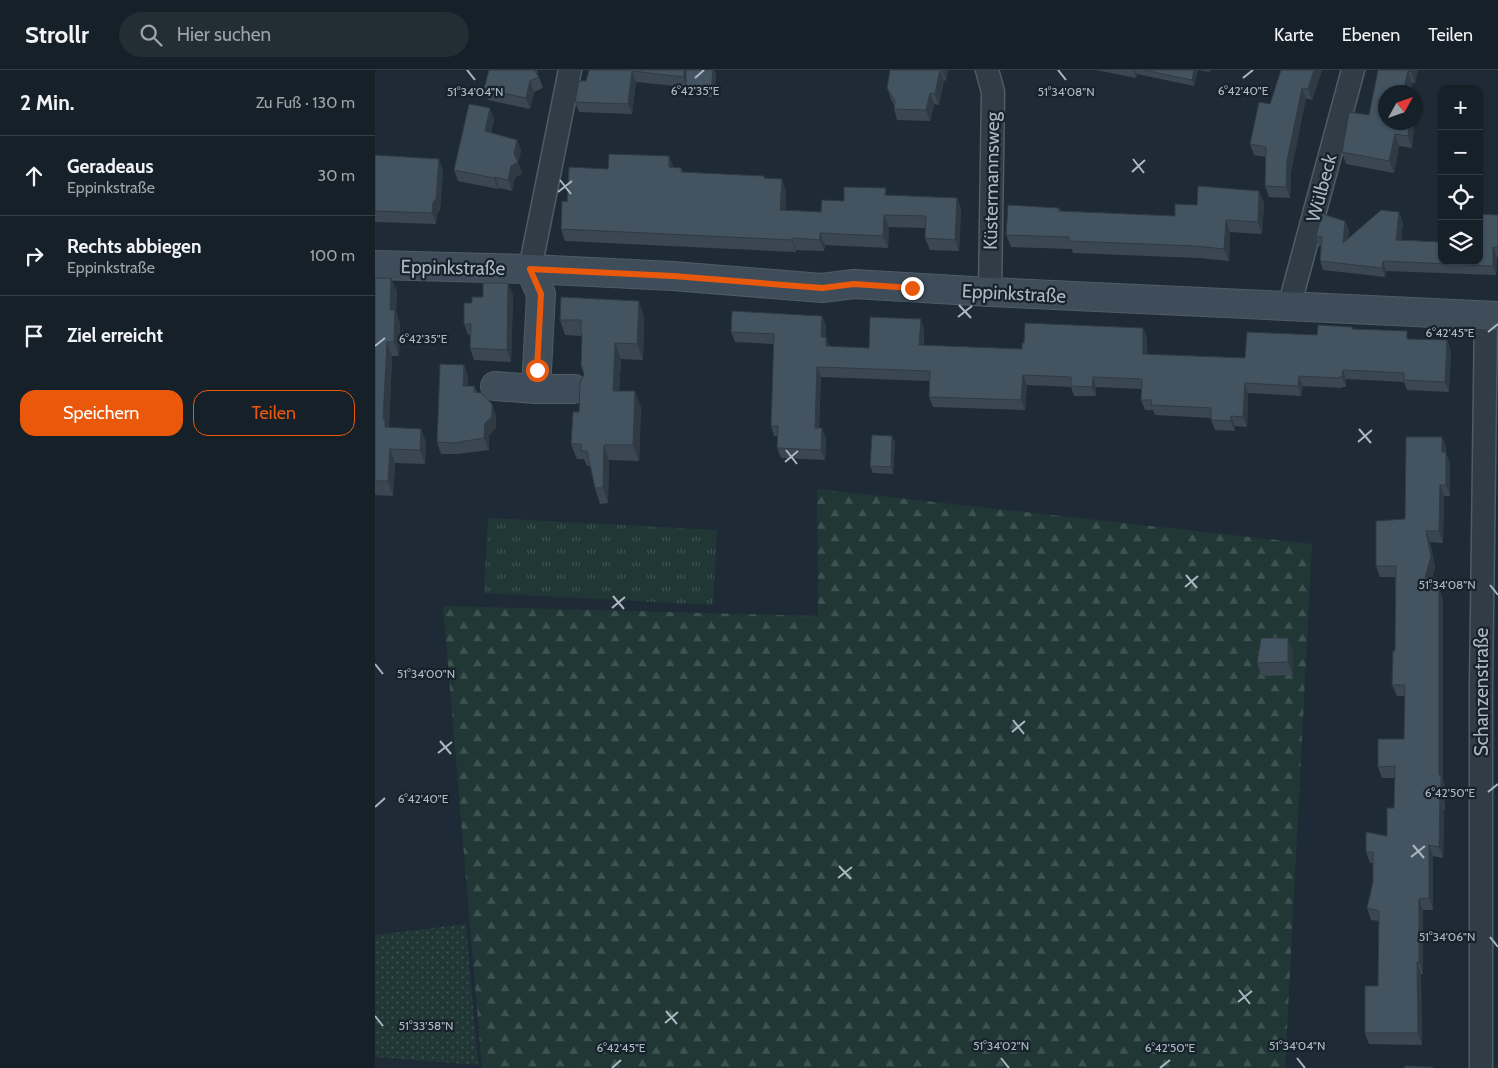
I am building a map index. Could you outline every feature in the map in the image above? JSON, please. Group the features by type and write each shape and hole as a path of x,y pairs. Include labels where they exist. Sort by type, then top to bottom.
{"street":[{"path":"530,269 570,70"},
{"name":"Küstermannsweg","path":"987,70 993,92 990,292"},
{"name":"Wülbeck","path":"1289,307 1353,70"},
{"name":"Eppinkstraße","path":"375,266 530,269 673,276 822,288 854,284 1492,316"},
{"name":"Eppinkstraße","path":"530,269 541,294 536,389"},
{"name":"Schanzenstraße","path":"1481,1068 1481,687 1492,316"},
{"path":"495,386 574,390"}],"green space":[{"path":"817,489 1312,544 1285,1068 482,1068 443,606 818,616"},
{"path":"488,518 717,530 713,605 484,593"},
{"path":"466,924 478,1065 375,1057 375,935"}],"building":[{"path":"489,70 534,70 539,77 530,81 526,98 484,89"},
{"path":"589,70 684,70 684,77 632,71 628,104 575,102 579,81 586,81"},
{"path":"686,70 713,70 711,91 686,90"},
{"path":"890,70 940,70 935,94 930,93 926,110 894,109 895,101 887,88"},
{"path":"1144,70 1194,70 1192,80"},
{"path":"1281,70 1314,70 1308,89 1302,88 1287,161 1286,187 1265,186 1266,147 1250,144 1259,102 1270,104"},
{"path":"1378,70 1411,70 1411,72 1408,71 1405,85 1378,85 1378,130 1408,130 1408,136 1395,134 1389,161 1342,152 1349,112 1369,115"},
{"path":"469,104 490,108 485,131 517,140 514,154 518,162 511,166 508,180 454,170"},
{"path":"609,154 669,156 669,167 681,168 681,172 764,176 764,178 782,179 780,210 821,212 822,200 844,201 844,187 886,188 885,195 957,198 955,240 925,238 926,216 884,215 883,236 820,233 820,240 561,229 562,201 567,202 569,167 608,169"},
{"path":"375,155 439,159 436,199 433,202 432,213 375,211"},
{"path":"1198,186 1259,191 1258,222 1226,220 1224,249 1195,246 1069,241 1069,237 1006,235 1008,205 1059,208 1059,211 1175,216 1175,204 1197,205"},
{"path":"1381,210 1399,212 1396,240 1438,242 1438,264 1383,261 1382,268 1320,261 1322,237 1316,236 1322,214 1345,221 1343,243"},
{"path":"1483,214 1498,215 1498,248 1493,247 1493,266 1471,265 1483,265"},
{"path":"375,278 391,278 390,310 395,310 394,342 387,342 383,419 385,419 385,427 421,429 420,450 390,449 388,481 375,481"},
{"path":"483,283 508,283 507,350 470,348 471,324 464,324 464,303 472,303 472,297 483,297"},
{"path":"561,297 639,301 637,344 615,343 613,391 635,391 633,445 604,445 603,488 595,488 587,451 581,451 581,444 571,444 573,412 579,412 580,383 584,374 581,365 582,333 581,320 560,320"},
{"path":"732,311 822,316 821,337 826,337 826,346 869,348 870,317 921,319 919,345 1022,349 1025,323 1143,328 1143,354 1245,358 1247,332 1317,335 1318,325 1352,327 1352,329 1407,331 1407,339 1447,340 1445,382 1404,380 1404,373 1343,370 1342,377 1338,378 1299,376 1298,386 1245,383 1243,417 1231,416 1231,421 1211,420 1211,408 1151,405 1152,400 1141,400 1142,379 1093,377 1092,387 1071,386 1071,377 1023,375 1021,400 929,397 930,371 817,367 815,428 822,428 821,450 777,448 778,426 771,426 774,334 731,332"},
{"path":"440,364 464,365 463,386 474,386 474,392 482,393 492,404 492,417 485,423 484,438 454,443 437,442"},
{"path":"872,435 892,436 891,467 870,466"},
{"path":"1406,437 1442,437 1442,452 1446,452 1446,485 1440,485 1439,531 1426,531 1431,556 1425,578 1435,578 1435,589 1439,589 1439,775 1441,775 1441,799 1439,847 1429,845 1429,898 1419,899 1419,962 1417,962 1418,1033 1365,1033 1365,986 1378,986 1379,911 1367,908 1373,882 1373,852 1366,852 1366,832 1387,836 1387,808 1394,808 1395,766 1378,767 1378,739 1404,739 1405,685 1392,685 1393,651 1395,651 1396,566 1376,566 1376,521 1405,519"},
{"path":"1261,638 1288,638 1288,662 1257,663"},
{"path":"1405,1066 1433,1067 1433,1068 1405,1068"}],"route":[{"path":"537,370 541,294 530,269 673,276 822,288 854,284 912,288"}]}
